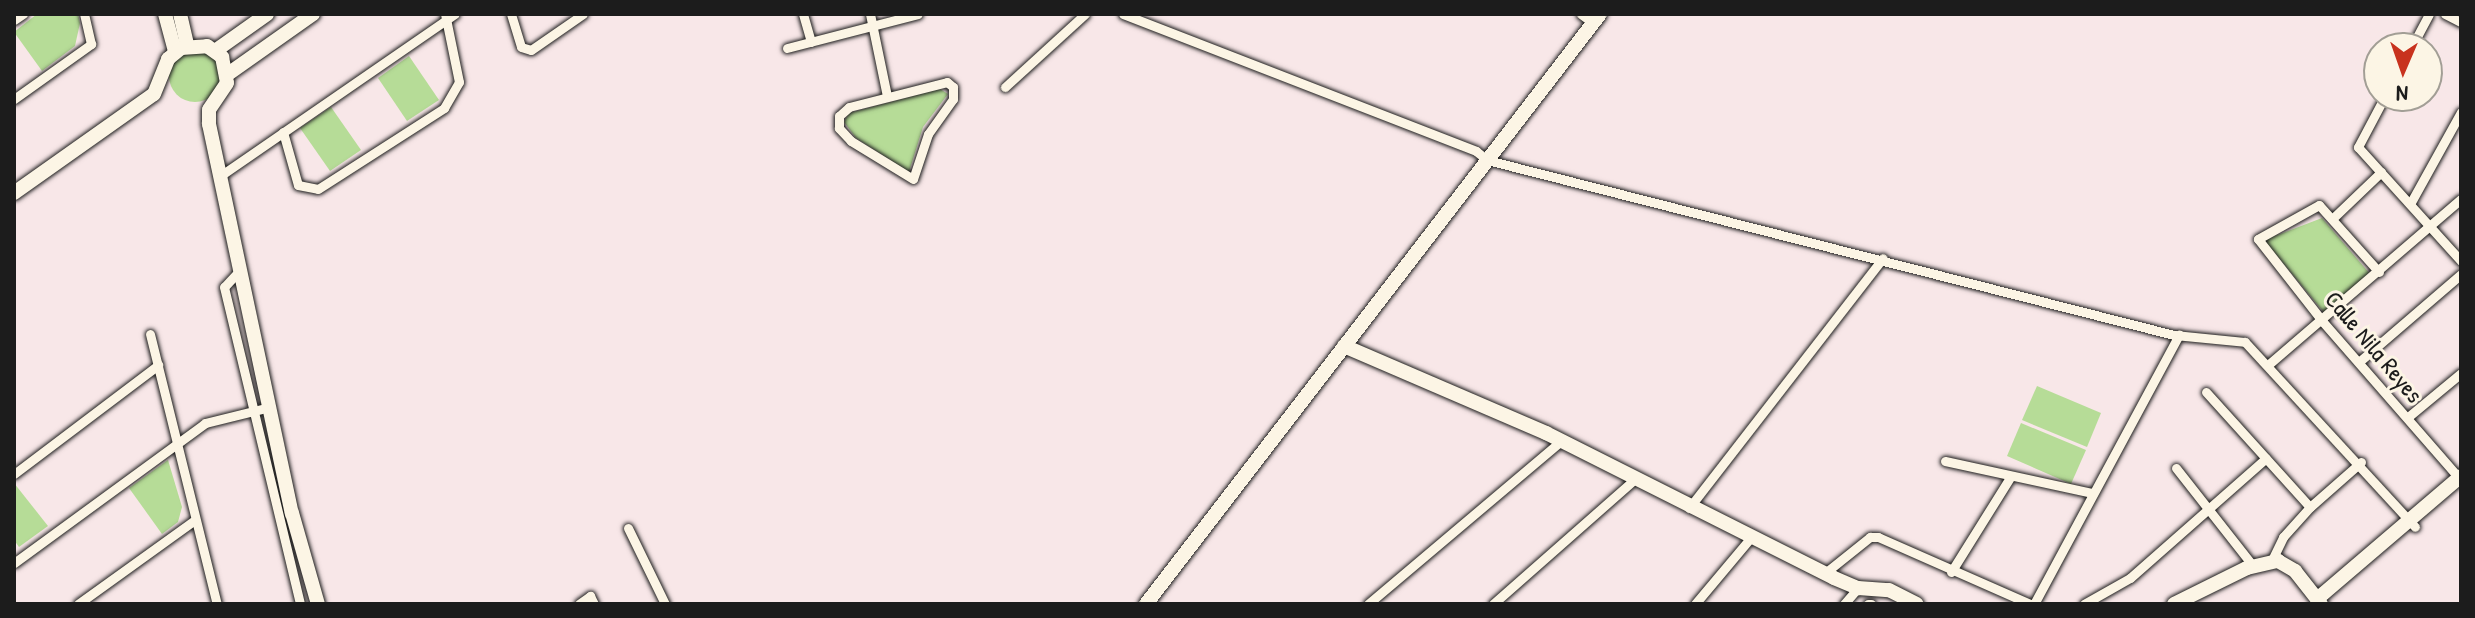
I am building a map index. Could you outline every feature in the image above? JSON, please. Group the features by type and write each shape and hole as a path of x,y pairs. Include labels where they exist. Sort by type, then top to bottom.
{"street":[{"path":"14,20 23,14"},
{"path":"14,99 91,44 84,14"},
{"path":"165,14 181,48"},
{"path":"14,193 159,87 181,48 180,14"},
{"path":"181,48 215,51 267,14"},
{"path":"228,74 313,14"},
{"path":"511,14 521,47 531,50 583,14"},
{"path":"803,14 811,42"},
{"path":"870,14 887,96"},
{"path":"787,48 918,14"},
{"path":"1005,87 1085,14"},
{"path":"1123,14 1476,151 1487,160 2179,335 2245,342 2361,462 2412,524"},
{"path":"2419,32 2429,14"},
{"path":"2445,14 2461,22"},
{"path":"220,176 449,16 459,82 444,108 318,189 298,185 283,132"},
{"path":"1146,604 1487,160 1592,17"},
{"path":"215,51 228,74 224,92 209,110 220,176 270,407 318,604"},
{"path":"939,82 953,87 953,99 928,134 913,179 851,141 839,128 843,110 887,96 939,82"},
{"path":"2377,112 2358,147 2461,261"},
{"path":"2410,204 2461,112"},
{"path":"2379,272 2332,219 2381,172"},
{"path":"2269,364 2323,322 2461,199"},
{"name":"Calle Nila Reyes","path":"2332,219 2319,205 2258,239 2323,322 2461,480"},
{"path":"1689,508 1883,258"},
{"path":"240,270 224,287 300,604"},
{"path":"2360,361 2461,274"},
{"path":"150,334 216,600 204,604"},
{"path":"1825,573 1870,537 1878,537 1895,541 1951,572 2035,603 2179,335"},
{"path":"1344,346 1561,441 1689,508 1858,588 1889,590 1917,604"},
{"path":"14,474 158,365"},
{"path":"2408,417 2461,373"},
{"path":"2206,392 2310,507"},
{"path":"14,563 205,423 270,407"},
{"path":"1368,604 1561,441"},
{"path":"2084,604 2130,578 2209,505 2266,458"},
{"path":"1945,461 2092,493"},
{"path":"2271,562 2283,537 2310,507 2361,462"},
{"path":"2176,468 2209,505 2253,566"},
{"path":"1951,572 2011,476"},
{"path":"1493,604 1635,479"},
{"path":"2174,604 2253,566 2271,562 2287,564 2321,602 2461,480"},
{"path":"78,604 195,520"},
{"path":"628,528 665,604"},
{"path":"1695,604 1752,536"},
{"path":"1844,604 1858,588"},
{"path":"1380,594 1388,604"},
{"path":"579,604 590,596 594,604"}],"green space":[{"path":"37,14 78,14 80,23 75,46 42,71 14,32"},
{"path":"195,50 213,58 221,76 213,94 195,102 177,94 169,76 177,58"},
{"path":"409,56 439,100 407,121 378,78"},
{"path":"940,89 948,94 923,127 909,172 856,138 844,122 849,113"},
{"path":"331,107 361,150 330,171 300,128"},
{"path":"2322,218 2371,275 2326,315 2264,240"},
{"path":"2037,386 2101,413 2087,447 2022,420"},
{"path":"2021,423 2086,450 2071,484 2007,456"},
{"path":"168,460 182,507 178,522 162,534 129,488"},
{"path":"14,483 48,526 19,547 14,540"}]}
